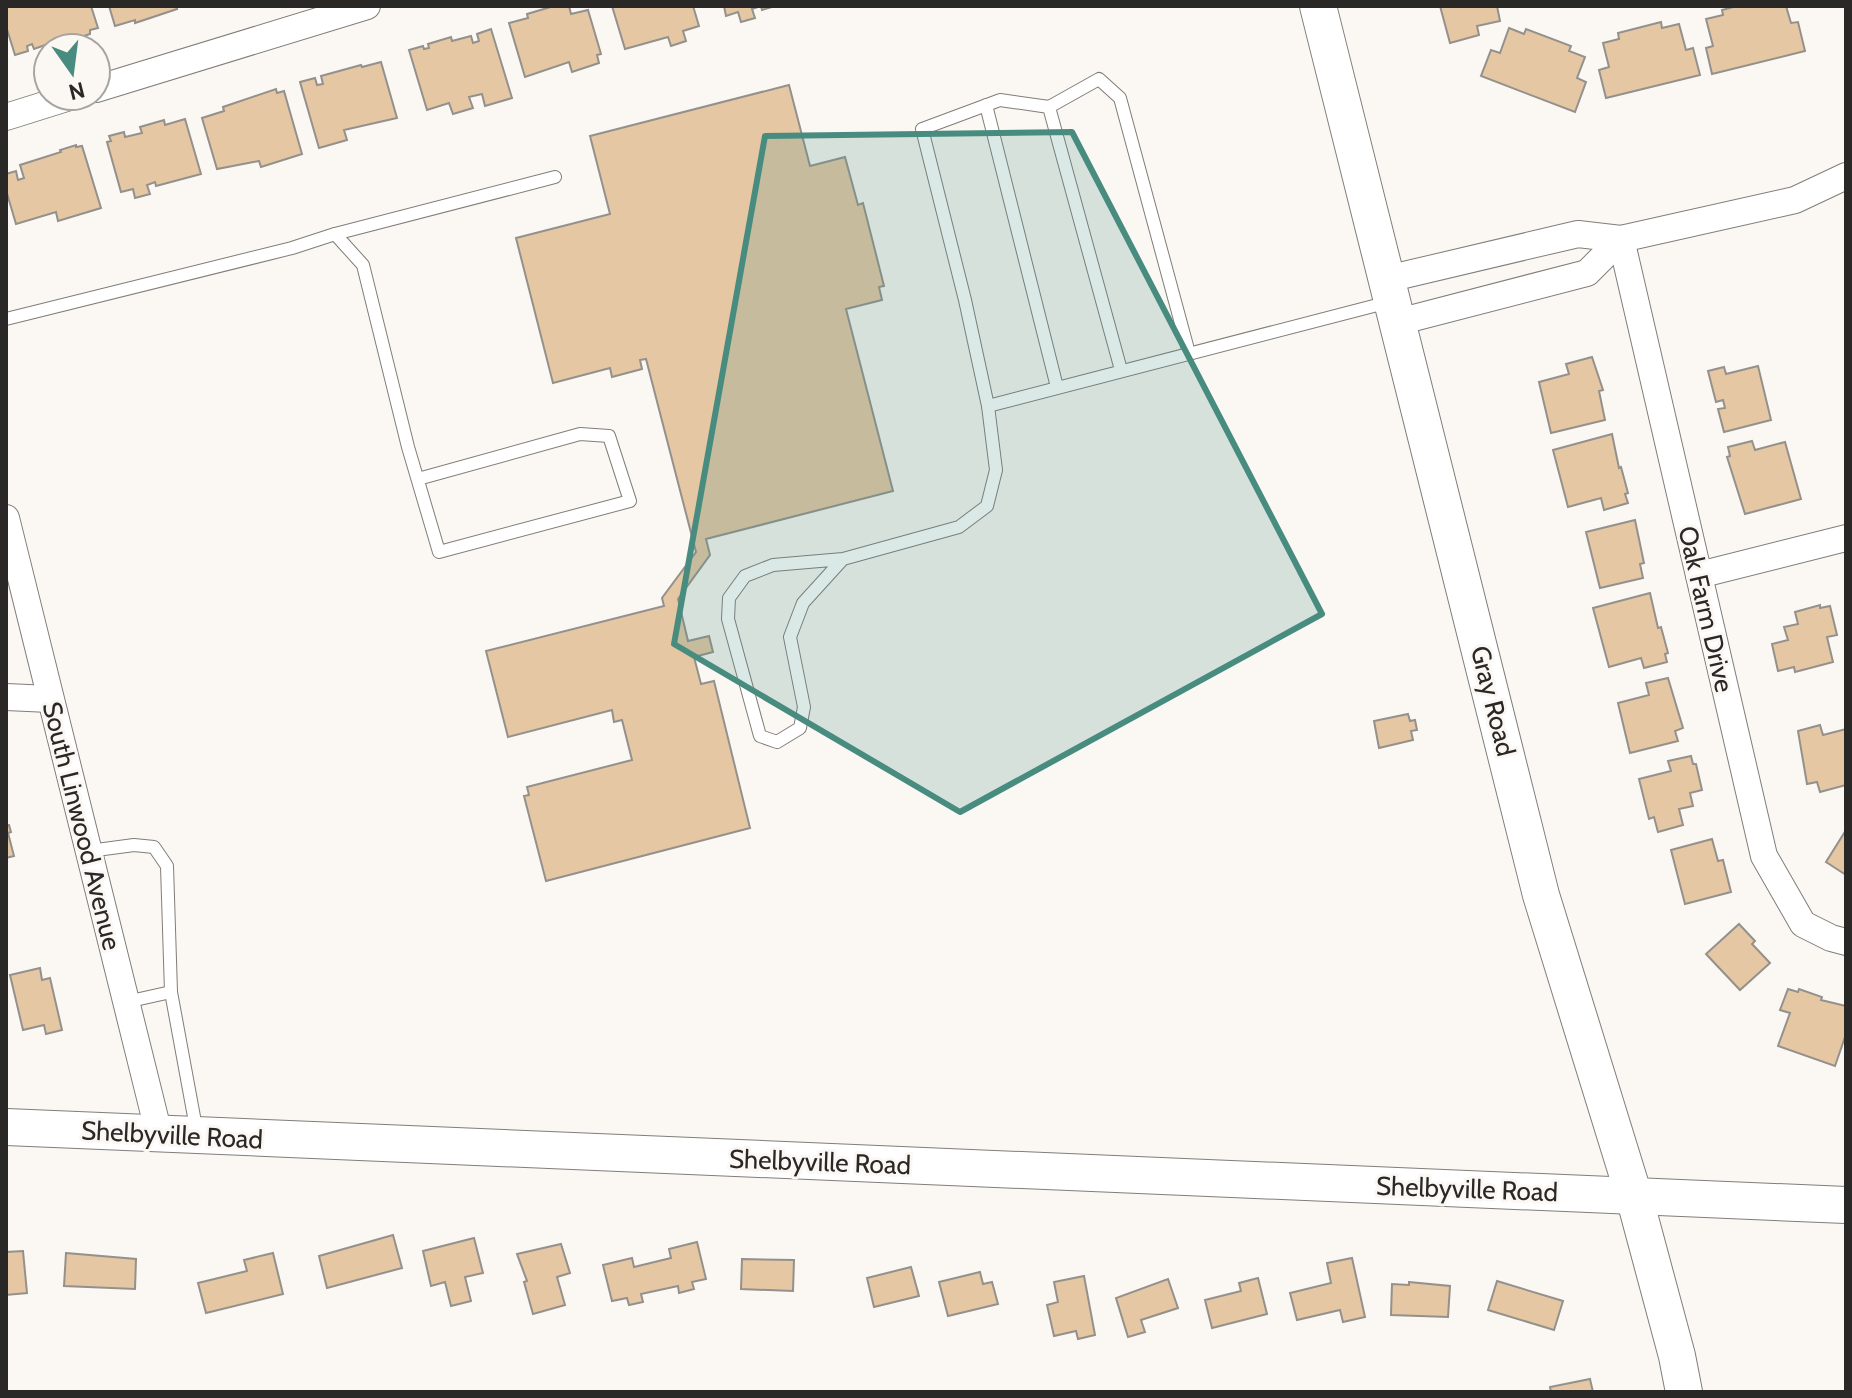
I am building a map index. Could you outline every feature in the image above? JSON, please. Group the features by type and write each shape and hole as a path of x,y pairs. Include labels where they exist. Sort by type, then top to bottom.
{"main road":[{"name":"Gray Road","path":"1318,6 1541,895 1634,1196 1684,1392"},
{"name":"Shelbyville Road","path":"6,1127 1846,1205"}],"street":[{"path":"112,84 367,6"},
{"path":"6,117 32,109"},
{"path":"1393,301 1578,234 1621,239 1795,200 1846,176"},
{"path":"1393,301 1587,273 1621,239"},
{"name":"Oak Farm Drive","path":"1621,239 1764,856 1803,924 1846,942"},
{"name":"South Linwood Avenue","path":"6,518 159,1134"},
{"path":"1699,575 1846,538"},
{"path":"6,697 50,699"}],"lane":[{"path":"843,559 803,603 790,637 804,707 800,728 777,742 760,736 728,619 729,598 745,576 773,565 843,559 959,527 987,506 996,470 988,406 922,129 1000,100 1049,107 1099,79 1120,98 1189,353"},
{"path":"986,105 1057,387"},
{"path":"1049,107 1121,370"},
{"path":"6,319 292,248 555,177"},
{"path":"335,234 363,265 418,479 439,552 630,501 609,436 580,434 418,479"},
{"path":"988,406 1393,301"},
{"path":"89,851 134,845 154,847 167,866 171,992 198,1136"},
{"path":"126,1002 171,992"}],"highlighted area":[{"path":"1072,132 1322,614 960,812 674,644 765,136"}],"building":[{"path":"6,6 91,6 98,28 90,32 32,32 32,44 27,46 28,51 15,55 6,26"},
{"path":"109,6 176,6 177,9 115,26"},
{"path":"554,6 569,6 571,14 588,10 601,54 597,55 599,63 572,72 569,62 525,77 509,23"},
{"path":"612,6 693,6 699,26 683,31 686,41 671,46 668,37 625,49"},
{"path":"724,6 761,6 752,9 755,18 741,22 738,12 726,16"},
{"path":"1440,6 1497,6 1500,21 1477,26 1479,35 1450,43"},
{"path":"1737,6 1786,6 1791,23 1798,22 1805,51 1712,74 1706,48 1713,46 1706,19 1723,15 1722,10"},
{"path":"1661,22 1662,28 1679,24 1686,50 1693,48 1700,75 1606,98 1599,70 1609,67 1603,43 1619,39 1618,33"},
{"path":"1509,28 1524,34 1526,29 1571,46 1569,51 1585,57 1577,78 1586,82 1575,112 1481,76 1491,50 1500,53"},
{"path":"491,29 512,98 485,106 482,94 469,97 473,108 453,114 449,103 427,110 409,50 423,46 424,49 429,48 428,44 451,37 452,41 471,36 473,43 479,41 477,34"},
{"path":"381,62 397,118 344,130 347,140 319,148 300,82 315,78 317,85 323,84 321,76"},
{"path":"789,85 810,166 845,157 858,205 863,203 884,286 879,287 882,300 846,309 893,491 706,539 710,555 678,599 688,641 709,636 713,652 694,657 701,684 714,681 750,828 546,881 524,796 529,795 527,787 632,760 622,720 614,722 612,710 508,737 486,651 664,606 662,598 696,552 646,359 640,360 642,369 612,377 610,368 553,383 516,238 610,214 590,136"},
{"path":"276,89 277,93 284,91 302,154 261,167 259,161 217,169 202,118 224,111 223,107"},
{"path":"185,119 201,174 156,186 155,182 147,185 150,194 135,198 133,189 121,192 107,142 111,141 109,136 124,132 125,137 142,133 140,127 164,120 165,125"},
{"path":"76,145 82,146 101,208 58,221 56,212 16,224 6,190 6,174 16,171 18,180 24,178 20,165"},
{"path":"1592,357 1603,390 1599,391 1605,420 1551,433 1539,382 1569,374 1566,364"},
{"path":"1758,366 1771,420 1724,432 1718,409 1725,408 1723,400 1716,402 1708,371 1724,367 1726,374"},
{"path":"1612,434 1628,503 1604,510 1601,498 1568,507 1553,450"},
{"path":"1752,441 1755,450 1785,442 1801,499 1745,514 1727,457 1730,456 1728,447"},
{"path":"1635,520 1644,563 1640,564 1643,578 1600,588 1586,532"},
{"path":"1650,593 1668,653 1665,654 1667,662 1644,668 1641,658 1609,667 1593,608"},
{"path":"1820,605 1820,608 1830,606 1837,635 1827,637 1833,662 1795,672 1794,667 1778,671 1772,644 1788,640 1784,627 1798,624 1795,612"},
{"path":"1668,678 1683,728 1675,731 1678,741 1630,753 1618,703 1649,695 1646,683"},
{"path":"1408,714 1410,721 1415,720 1417,730 1411,731 1413,740 1379,748 1374,721"},
{"path":"1820,725 1823,735 1846,729 1846,785 1820,792 1817,782 1807,784 1798,731"},
{"path":"1691,756 1702,790 1690,793 1693,806 1679,809 1683,825 1658,832 1654,817 1649,819 1639,779 1671,771 1668,761"},
{"path":"9,825 14,856 6,858 6,826"},
{"path":"1846,830 1846,875 1826,862"},
{"path":"1712,839 1718,861 1723,860 1731,892 1685,904 1671,850"},
{"path":"1739,924 1770,963 1740,990 1706,954"},
{"path":"40,968 42,980 50,978 62,1030 46,1034 44,1025 23,1030 10,975"},
{"path":"1788,989 1798,992 1799,989 1822,997 1821,1000 1846,1006 1846,1034 1835,1066 1778,1046 1790,1013 1780,1010"},
{"path":"393,1235 402,1268 327,1288 319,1256"},
{"path":"474,1238 483,1273 465,1277 471,1301 451,1306 445,1282 431,1286 423,1251"},
{"path":"697,1242 706,1279 692,1282 694,1289 679,1293 678,1286 641,1294 643,1302 629,1305 627,1298 612,1301 603,1265 632,1258 634,1267 671,1258 669,1249"},
{"path":"561,1244 570,1273 557,1277 565,1305 533,1314 524,1282 527,1281 517,1254"},
{"path":"23,1251 27,1293 6,1295 6,1252"},
{"path":"66,1253 136,1259 135,1289 64,1286"},
{"path":"273,1253 283,1294 206,1313 198,1283 247,1271 244,1260"},
{"path":"1352,1258 1365,1317 1343,1322 1340,1310 1297,1320 1290,1293 1331,1283 1327,1263"},
{"path":"742,1259 794,1260 793,1291 741,1289"},
{"path":"911,1267 919,1296 874,1307 867,1278"},
{"path":"980,1272 983,1284 992,1282 998,1304 948,1316 939,1282"},
{"path":"1084,1276 1095,1335 1078,1339 1076,1331 1054,1336 1047,1305 1058,1302 1054,1282"},
{"path":"1258,1278 1267,1314 1212,1328 1205,1300 1241,1291 1239,1283"},
{"path":"1168,1279 1178,1308 1141,1320 1145,1332 1128,1337 1116,1298"},
{"path":"1497,1281 1563,1301 1554,1330 1488,1310"},
{"path":"1409,1282 1450,1286 1448,1317 1391,1315 1392,1284 1409,1285"},
{"path":"1590,1379 1593,1392 1551,1392 1550,1387"}]}
